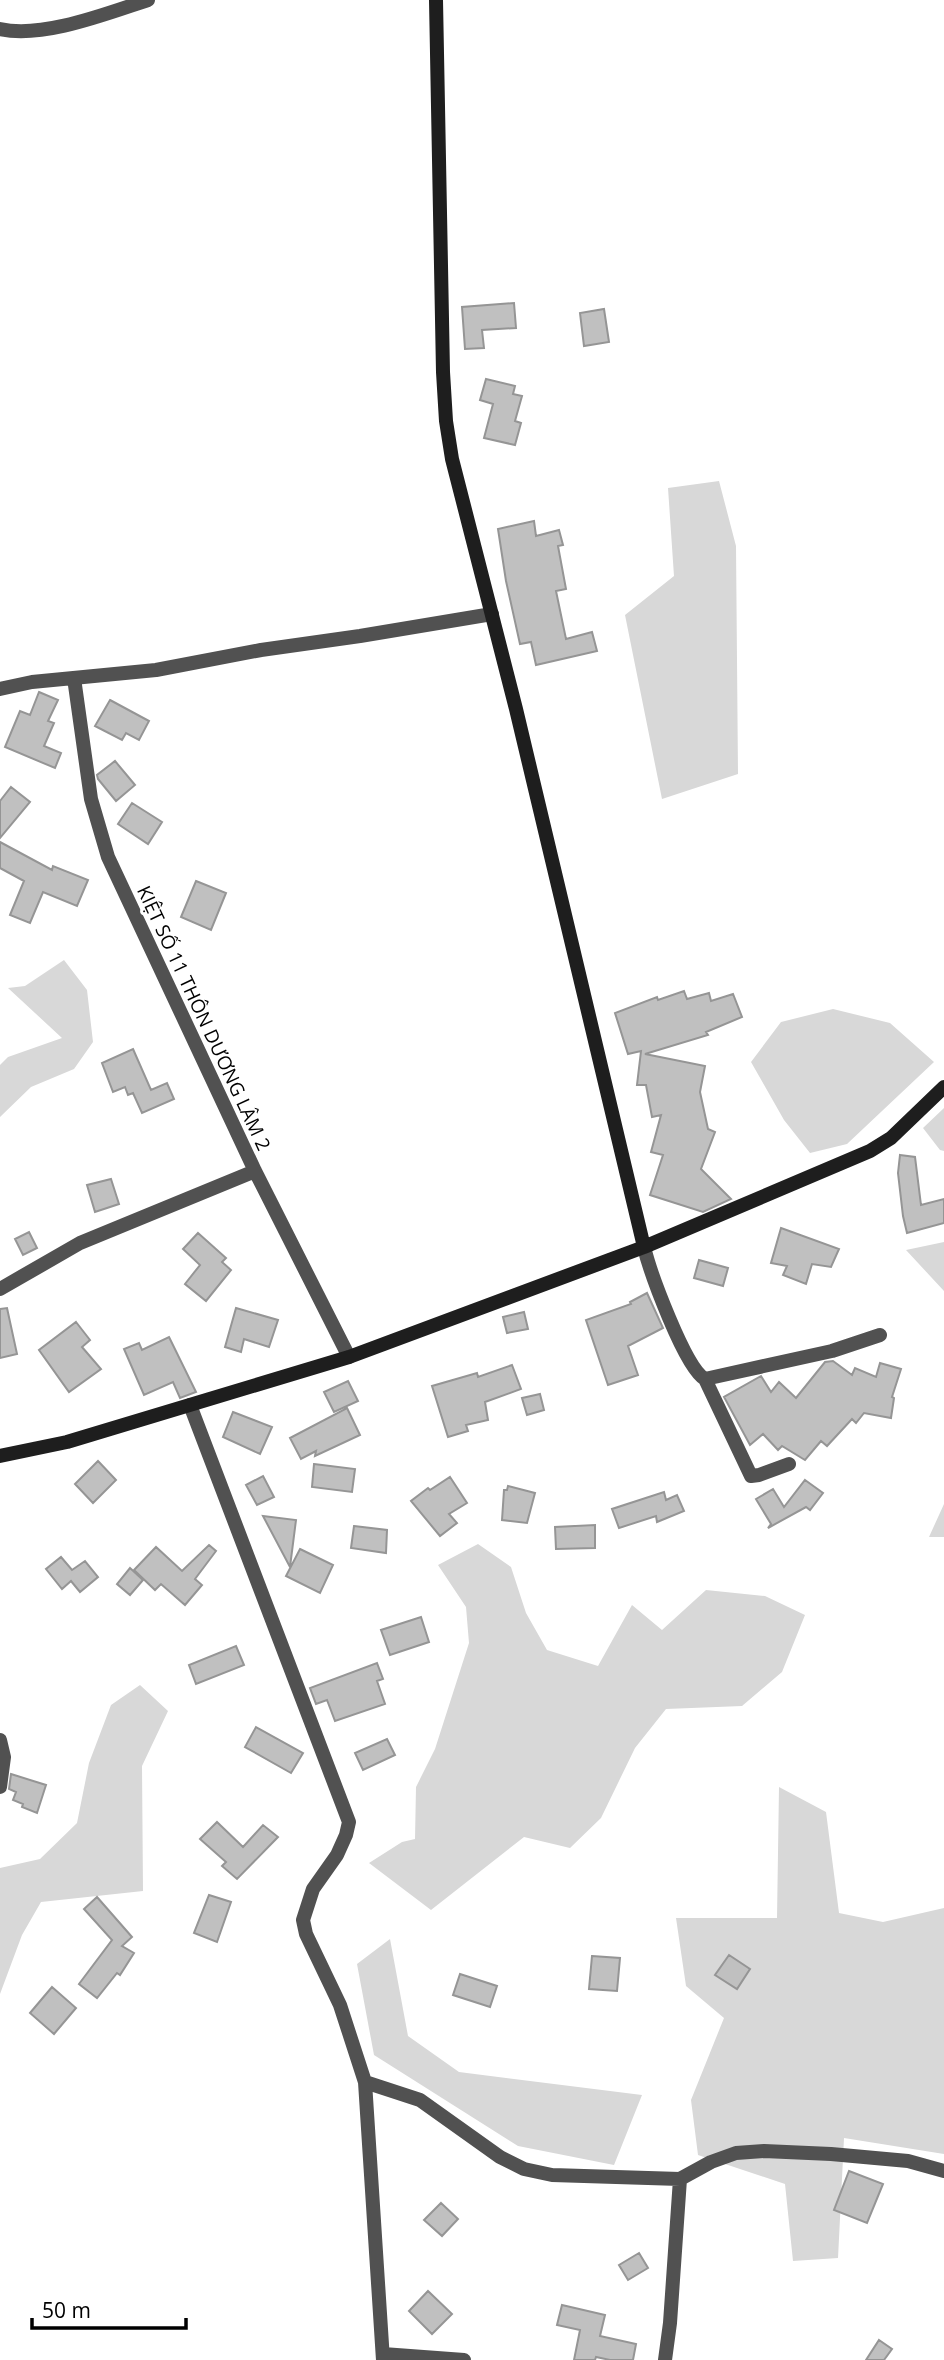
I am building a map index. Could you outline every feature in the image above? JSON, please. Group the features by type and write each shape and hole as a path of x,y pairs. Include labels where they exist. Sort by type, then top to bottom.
{"street":[{"path":"0,29 27,30 83,21 148,0"},
{"path":"436,0 443,372 452,459 654,1281 690,1362 698,1376 705,1379 832,1351 880,1335"},
{"path":"0,690 32,682 156,670 261,650 492,614"},
{"name":"KIỆT SỐ 11 THÔN DƯƠNG LÂM 2","path":"74,678 91,799 108,856 255,1171 349,1357"},
{"path":"0,1456 67,1442 349,1357 644,1247 870,1151 891,1138 944,1087"},
{"path":"0,1289 80,1243 255,1171"},
{"path":"705,1379 751,1476 789,1464"},
{"path":"190,1405 349,1822 337,1855 313,1889 303,1920 306,1934 340,2005 365,2082 383,2357 464,2360"},
{"path":"0,1740 4,1757 0,1787"},
{"path":"365,2082 420,2100 500,2157 524,2169 552,2175 680,2179 711,2162 736,2153 764,2151 908,2161 944,2171"},
{"path":"665,2360 680,2179"}],"shaded area":[{"path":"719,481 736,546 738,774 662,799 625,615 674,576 668,488"},
{"path":"64,960 87,990 93,1042 74,1069 31,1087 0,1117 0,1065 8,1057 62,1038 8,988 25,986"},
{"path":"833,1009 890,1023 934,1062 847,1144 810,1153 784,1120 751,1062 781,1022"},
{"path":"944,1108 944,1151 940,1150 923,1128"},
{"path":"944,1242 944,1291 906,1250"},
{"path":"944,1504 944,1537 929,1537"},
{"path":"478,1544 511,1567 526,1613 547,1650 598,1666 632,1605 662,1630 706,1590 765,1596 805,1615 782,1672 742,1706 666,1709 635,1748 601,1818 570,1848 524,1837 431,1910 369,1863 402,1842 415,1839 416,1787 435,1749 469,1643 466,1607 438,1565"},
{"path":"140,1685 168,1711 142,1766 143,1891 41,1902 22,1935 0,1994 0,1868 40,1859 77,1823 89,1763 111,1705"},
{"path":"779,1787 826,1812 839,1913 883,1922 944,1908 944,2154 844,2138 838,2258 793,2261 785,2184 698,2155 691,2100 724,2018 686,1986 676,1918 777,1918"},
{"path":"390,1939 408,2036 459,2072 642,2095 614,2165 518,2146 374,2055 357,1964"}],"building":[{"path":"514,303 516,328 482,330 484,348 465,349 462,307"},
{"path":"604,309 609,342 584,346 580,313"},
{"path":"486,379 515,386 513,394 522,396 515,421 521,423 515,445 484,438 493,404 480,400"},
{"path":"534,521 536,536 559,530 563,545 558,546 566,589 556,591 566,639 592,632 597,651 536,665 531,642 520,644 498,529"},
{"path":"39,692 58,700 48,721 54,723 44,746 61,753 55,768 5,747 20,711 30,715"},
{"path":"110,700 149,721 139,740 126,733 122,740 95,726"},
{"path":"115,761 135,785 116,801 97,775"},
{"path":"11,787 30,802 0,838 0,801"},
{"path":"132,803 162,822 148,844 118,824"},
{"path":"0,842 52,870 53,866 88,880 77,906 43,892 30,923 10,915 24,881 0,868"},
{"path":"196,881 226,893 211,930 181,917"},
{"path":"684,991 687,999 709,993 711,1001 733,994 742,1017 706,1032 708,1035 645,1054 705,1066 700,1092 708,1129 715,1132 701,1169 731,1199 703,1212 650,1195 663,1155 651,1152 661,1115 652,1117 646,1085 637,1085 641,1051 628,1054 615,1013 657,997 658,1000"},
{"path":"133,1049 151,1090 167,1083 174,1099 142,1113 133,1093 128,1095 125,1087 113,1092 102,1063"},
{"path":"900,1155 915,1157 921,1205 944,1199 944,1223 907,1233 898,1173"},
{"path":"111,1179 119,1204 95,1212 87,1185"},
{"path":"781,1228 839,1249 831,1267 812,1264 806,1284 783,1275 787,1266 771,1263"},
{"path":"29,1232 37,1248 23,1255 15,1239"},
{"path":"198,1233 226,1258 222,1262 231,1270 206,1301 185,1284 200,1265 183,1249"},
{"path":"699,1260 728,1268 723,1286 694,1278"},
{"path":"647,1293 663,1328 628,1346 638,1375 608,1385 586,1320 631,1304 630,1302"},
{"path":"7,1308 17,1354 0,1358 0,1309"},
{"path":"236,1308 278,1320 269,1347 244,1339 241,1352 225,1347"},
{"path":"524,1312 528,1329 507,1333 503,1317"},
{"path":"76,1322 90,1340 82,1347 101,1369 69,1392 39,1350"},
{"path":"169,1337 196,1392 180,1398 173,1382 144,1395 124,1349 139,1343 142,1350"},
{"path":"833,1361 852,1375 855,1368 876,1377 880,1363 901,1369 892,1397 891,1418 864,1413 856,1423 852,1419 827,1446 821,1441 805,1460 782,1446 778,1450 763,1434 750,1445 724,1397 761,1376 771,1392 779,1382 796,1398 825,1362"},
{"path":"512,1365 521,1389 485,1402 488,1420 466,1425 468,1431 448,1437 432,1386 477,1373 478,1377"},
{"path":"348,1381 358,1401 334,1412 324,1392"},
{"path":"540,1394 544,1410 527,1415 522,1398"},
{"path":"347,1408 360,1435 315,1456 316,1451 301,1459 290,1438"},
{"path":"233,1412 272,1427 260,1454 223,1437"},
{"path":"98,1461 116,1480 93,1503 75,1484"},
{"path":"314,1464 355,1469 352,1492 312,1487"},
{"path":"263,1476 274,1497 257,1505 246,1485"},
{"path":"450,1477 467,1503 449,1514 457,1523 440,1536 411,1501 428,1488 430,1490"},
{"path":"805,1480 823,1493 810,1510 806,1507 768,1528 771,1524 756,1499 773,1489 784,1507"},
{"path":"508,1486 535,1493 527,1523 502,1520 504,1490 507,1490"},
{"path":"664,1492 666,1500 677,1495 684,1511 657,1522 656,1516 619,1528 612,1509"},
{"path":"263,1516 296,1520 290,1567"},
{"path":"595,1525 595,1548 556,1549 555,1527"},
{"path":"354,1526 387,1530 386,1553 351,1548"},
{"path":"209,1545 216,1551 195,1579 202,1585 185,1605 161,1584 155,1590 134,1570 156,1547 182,1571"},
{"path":"300,1549 333,1565 320,1593 286,1576"},
{"path":"61,1557 72,1570 85,1561 98,1577 80,1592 71,1581 62,1589 46,1569"},
{"path":"130,1568 143,1580 130,1595 117,1584"},
{"path":"421,1617 429,1642 390,1655 381,1630"},
{"path":"236,1646 244,1665 196,1684 189,1665"},
{"path":"377,1663 383,1679 377,1681 385,1704 335,1721 327,1700 316,1704 310,1688"},
{"path":"256,1727 303,1753 291,1773 245,1747"},
{"path":"387,1739 395,1755 363,1770 355,1753"},
{"path":"11,1774 46,1785 37,1813 13,1800 16,1792 9,1789"},
{"path":"217,1822 243,1847 263,1825 278,1837 237,1879 222,1866 226,1862 200,1839"},
{"path":"209,1895 231,1902 217,1942 194,1933"},
{"path":"97,1897 132,1937 122,1946 134,1953 120,1975 117,1973 97,1998 79,1984 112,1940 84,1909"},
{"path":"729,1955 750,1969 737,1989 715,1975"},
{"path":"592,1956 620,1958 617,1991 589,1989"},
{"path":"460,1974 497,1986 490,2007 453,1995"},
{"path":"52,1987 76,2008 54,2034 30,2013"},
{"path":"849,2171 883,2184 867,2223 834,2210"},
{"path":"441,2203 458,2219 442,2236 424,2220"},
{"path":"639,2253 648,2268 628,2280 619,2265"},
{"path":"428,2291 452,2314 432,2334 409,2311"},
{"path":"562,2305 605,2315 600,2336 636,2344 633,2360 596,2357 595,2360 574,2360 580,2330 557,2325"},
{"path":"879,2340 892,2349 884,2360 866,2360"}]}
